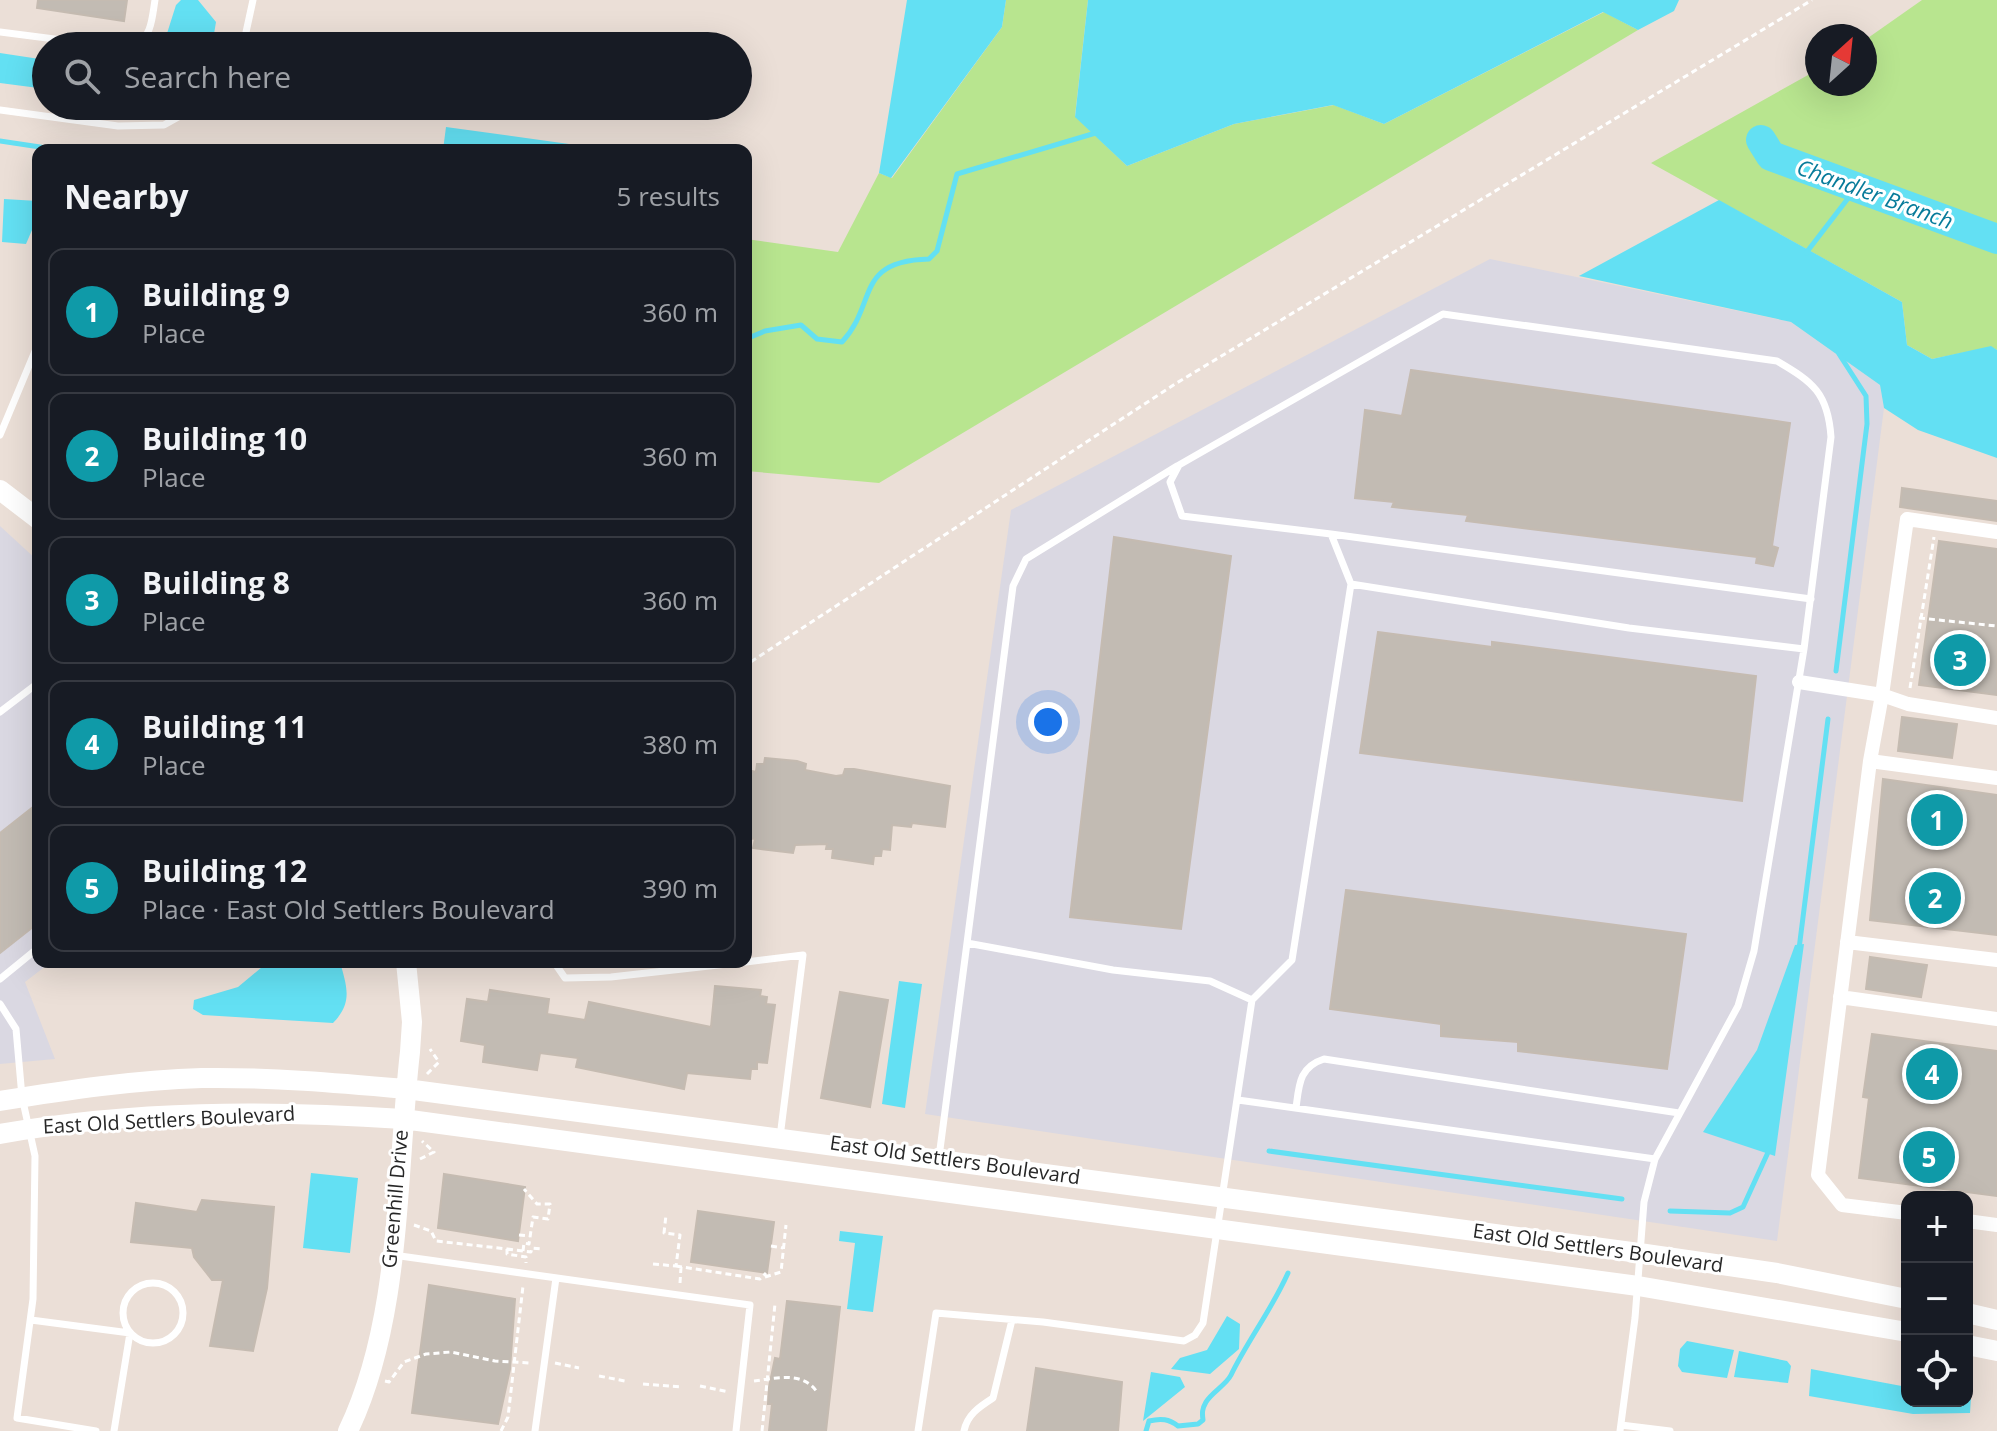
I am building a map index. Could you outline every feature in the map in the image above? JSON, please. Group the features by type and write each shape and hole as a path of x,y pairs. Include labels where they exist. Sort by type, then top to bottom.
{"main road":[{"path":"0,490 32,514"},
{"name":"Greenhill Drive","path":"348,1431 377,1355 391,1255 412,1022 407,968"},
{"name":"East Old Settlers Boulevard","path":"0,1101 202,1078 304,1081 406,1089 1639,1253 1777,1273 1901,1298"},
{"name":"East Old Settlers Boulevard","path":"0,1134 82,1121 202,1114 302,1112 403,1119 1638,1286 1901,1331"},
{"path":"1973,1314 1997,1320"},
{"path":"1973,1346 1997,1351"}],"street":[{"path":"1901,1212 1842,1205 1818,1175 1870,761 1907,519 1936,526 1997,532"},
{"path":"1799,682 1997,718"},
{"path":"1870,761 1997,778"},
{"path":"1847,942 1997,960"},
{"path":"1840,997 1997,1019"},
{"path":"1973,1222 1997,1225"}],"lane":[{"path":"149,32 155,0"},
{"path":"246,32 253,0"},
{"path":"0,32 32,36"},
{"path":"0,110 32,114"},
{"path":"83,120 133,126 164,125 173,120"},
{"path":"939,1159 1013,586 1026,559 1179,465 1443,314 1777,361 1809,380 1829,408 1831,437 1804,649 1754,951 1738,1006 1655,1159 1644,1202 1638,1286 1621,1428 1670,1431"},
{"path":"0,435 32,358"},
{"path":"1179,465 1170,482 1182,516 1811,599"},
{"path":"918,1431 936,1313 1184,1341 1195,1335 1203,1323 1219,1195 1238,1100 1252,1000 1292,960 1351,584 1331,534"},
{"path":"1351,584 1629,628 1804,649"},
{"path":"0,712 32,688"},
{"path":"967,943 1113,970 1210,981 1252,1000"},
{"path":"0,979 32,953"},
{"path":"752,961 803,955 780,1137"},
{"path":"558,968 565,978 611,977 691,968"},
{"path":"0,1004 16,1029 22,1097 35,1156 31,1320 17,1418 96,1431"},
{"path":"1296,1108 1301,1074 1310,1063 1324,1059 1679,1113"},
{"path":"1238,1100 1655,1159"},
{"path":"391,1255 750,1305 736,1431"},
{"path":"535,1431 556,1278"},
{"path":"31,1320 130,1333 147,1343 157,1343 174,1335 183,1317 179,1298 164,1285 144,1284 128,1295 122,1315 130,1333 114,1431"},
{"path":"964,1431 966,1421 993,1398 1012,1320"}],"path":[{"path":"752,661 1175,384 1812,0"},
{"path":"1908,704 1919,618 1936,526"},
{"path":"1919,618 1997,626"},
{"path":"523,1251 530,1236 533,1217 548,1219 550,1204 537,1204 524,1189"},
{"path":"666,1215 664,1233 680,1235 678,1295"},
{"path":"410,1225 431,1231 436,1241 523,1251 543,1249"},
{"path":"653,1264 760,1279 781,1272 786,1225"},
{"path":"519,1235 530,1236"},
{"path":"771,1246 783,1248"},
{"path":"507,1249 507,1254 526,1257 526,1263"},
{"path":"678,1255 686,1256"},
{"path":"501,1431 508,1417 523,1286"},
{"path":"762,1431 775,1304"},
{"path":"388,1369 385,1381 389,1382 404,1362 438,1352 530,1363"},
{"path":"552,1362 579,1368"},
{"path":"599,1376 625,1381"},
{"path":"750,1382 797,1377 811,1383 817,1392"},
{"path":"643,1384 681,1387"},
{"path":"700,1386 729,1392"}],"shaded area":[{"path":"1490,259 1791,322 1880,385 1884,408 1777,1241 925,1114 1011,510"},
{"path":"0,526 32,555 32,968 43,968 25,982 55,1059 0,1064"}],"green space":[{"path":"1006,0 1088,0 1075,116 1127,166 1234,124 1334,105 1384,124 1604,12 1638,30 879,483 752,472 752,240 838,252 879,173 892,178 1002,27"},
{"path":"1922,0 1997,0 1997,350 1991,347 1932,359 1907,345 1902,302 1651,163 1805,77 1805,96 1877,96 1877,32"}],"water":[{"path":"181,0 198,0 216,22 214,32 167,32 176,5"},
{"path":"907,0 1006,0 1002,27 891,178 879,173"},
{"path":"1088,0 1679,0 1674,11 1638,30 1603,12 1384,124 1333,105 1234,124 1127,166 1075,117"},
{"path":"0,53 32,58 32,87 0,83"},
{"path":"446,127 569,144 444,144"},
{"path":"4,199 32,201 32,230 26,244 2,242"},
{"path":"1719,200 1902,302 1907,345 1932,359 1991,346 1997,350 1997,458 1918,430 1884,408 1880,385 1791,322 1579,276"},
{"path":"1804,944 1775,1156 1703,1132 1757,1050 1795,945"},
{"path":"261,968 342,968 347,994 344,1009 333,1023 203,1015 193,1009 194,1000 238,987"},
{"path":"899,981 922,984 905,1108 882,1104"},
{"path":"311,1173 358,1178 350,1253 303,1248"},
{"path":"840,1231 883,1236 873,1312 847,1309 855,1243 839,1241"},
{"path":"1227,1316 1240,1324 1239,1349 1210,1374 1171,1369 1180,1358 1207,1350"},
{"path":"1687,1341 1734,1350 1727,1378 1682,1372 1678,1366 1680,1349"},
{"path":"1739,1351 1787,1361 1791,1366 1788,1383 1734,1377"},
{"path":"1811,1369 1901,1386 1901,1407 1970,1407 1970,1413 1913,1414 1809,1396"},
{"path":"1151,1372 1180,1377 1185,1387 1143,1421"}],"building":[{"path":"38,0 127,0 124,21 37,8"},
{"path":"1411,370 1790,423 1772,546 1778,548 1773,566 1756,563 1757,557 1466,521 1468,515 1392,507 1394,502 1355,498 1365,410 1402,416"},
{"path":"1902,488 1997,501 1997,521 1900,507"},
{"path":"1114,537 1231,556 1181,929 1070,917"},
{"path":"1939,541 1997,549 1997,695 1919,685"},
{"path":"1378,632 1492,647 1492,642 1756,676 1742,801 1360,753"},
{"path":"1902,717 1957,724 1952,758 1898,751"},
{"path":"765,758 797,761 806,764 805,770 836,776 843,775 845,769 854,769 950,786 945,827 912,823 911,827 892,825 890,850 882,849 881,856 874,856 873,864 832,858 833,849 826,849 827,844 795,845 793,853 753,848 752,771 756,772 757,764 764,764"},
{"path":"1883,779 1997,795 1997,935 1870,920"},
{"path":"32,808 32,928 0,953 0,833"},
{"path":"1346,890 1686,934 1667,1069 1518,1051 1518,1042 1441,1036 1441,1024 1330,1009"},
{"path":"1870,957 1927,965 1921,997 1866,989"},
{"path":"715,986 761,990 760,996 767,997 766,1004 775,1005 767,1063 757,1062 757,1069 751,1069 750,1079 687,1073 684,1089 576,1067 578,1058 540,1053 537,1070 483,1062 485,1045 461,1041 467,999 488,1002 490,990 549,999 547,1014 585,1020 589,1002 711,1027"},
{"path":"840,992 888,1000 870,1107 821,1098"},
{"path":"1872,1034 1997,1051 1997,1196 1859,1178 1869,1098 1863,1097"},
{"path":"444,1174 525,1187 518,1241 438,1228"},
{"path":"202,1200 274,1207 267,1288 253,1351 210,1346 223,1280 212,1280 194,1257 192,1248 131,1242 136,1203 197,1212"},
{"path":"698,1211 774,1222 767,1273 691,1262"},
{"path":"429,1285 515,1299 510,1369 498,1424 412,1413"},
{"path":"787,1301 840,1307 826,1431 769,1431 772,1404 768,1404 769,1387 775,1358 780,1359"},
{"path":"1036,1368 1122,1382 1118,1431 1027,1431"}],"waterway":[{"path":"752,336 801,325 817,339 842,342 853,327 878,276 889,267 929,259 937,251 957,174 1099,132"},
{"name":"Chandler Branch","path":"1761,140 1771,156 1997,239"},
{"path":"0,141 32,146"},
{"path":"1806,253 1856,188"},
{"path":"1836,671 1867,424 1866,396 1839,354"},
{"path":"1799,949 1828,719"},
{"path":"1670,1211 1730,1213 1743,1207 1770,1148"},
{"path":"1269,1151 1622,1199"},
{"path":"1146,1431 1149,1421 1153,1420 1161,1419 1178,1426 1198,1424 1203,1420 1206,1402 1229,1379 1288,1273"}],"place":[{"name":"Building 8","path":"1960,660"},
{"name":"Building 9","path":"1937,820"},
{"name":"Building 10","path":"1935,898"},
{"name":"Building 11","path":"1932,1074"},
{"name":"Building 12","path":"1929,1157"}]}
